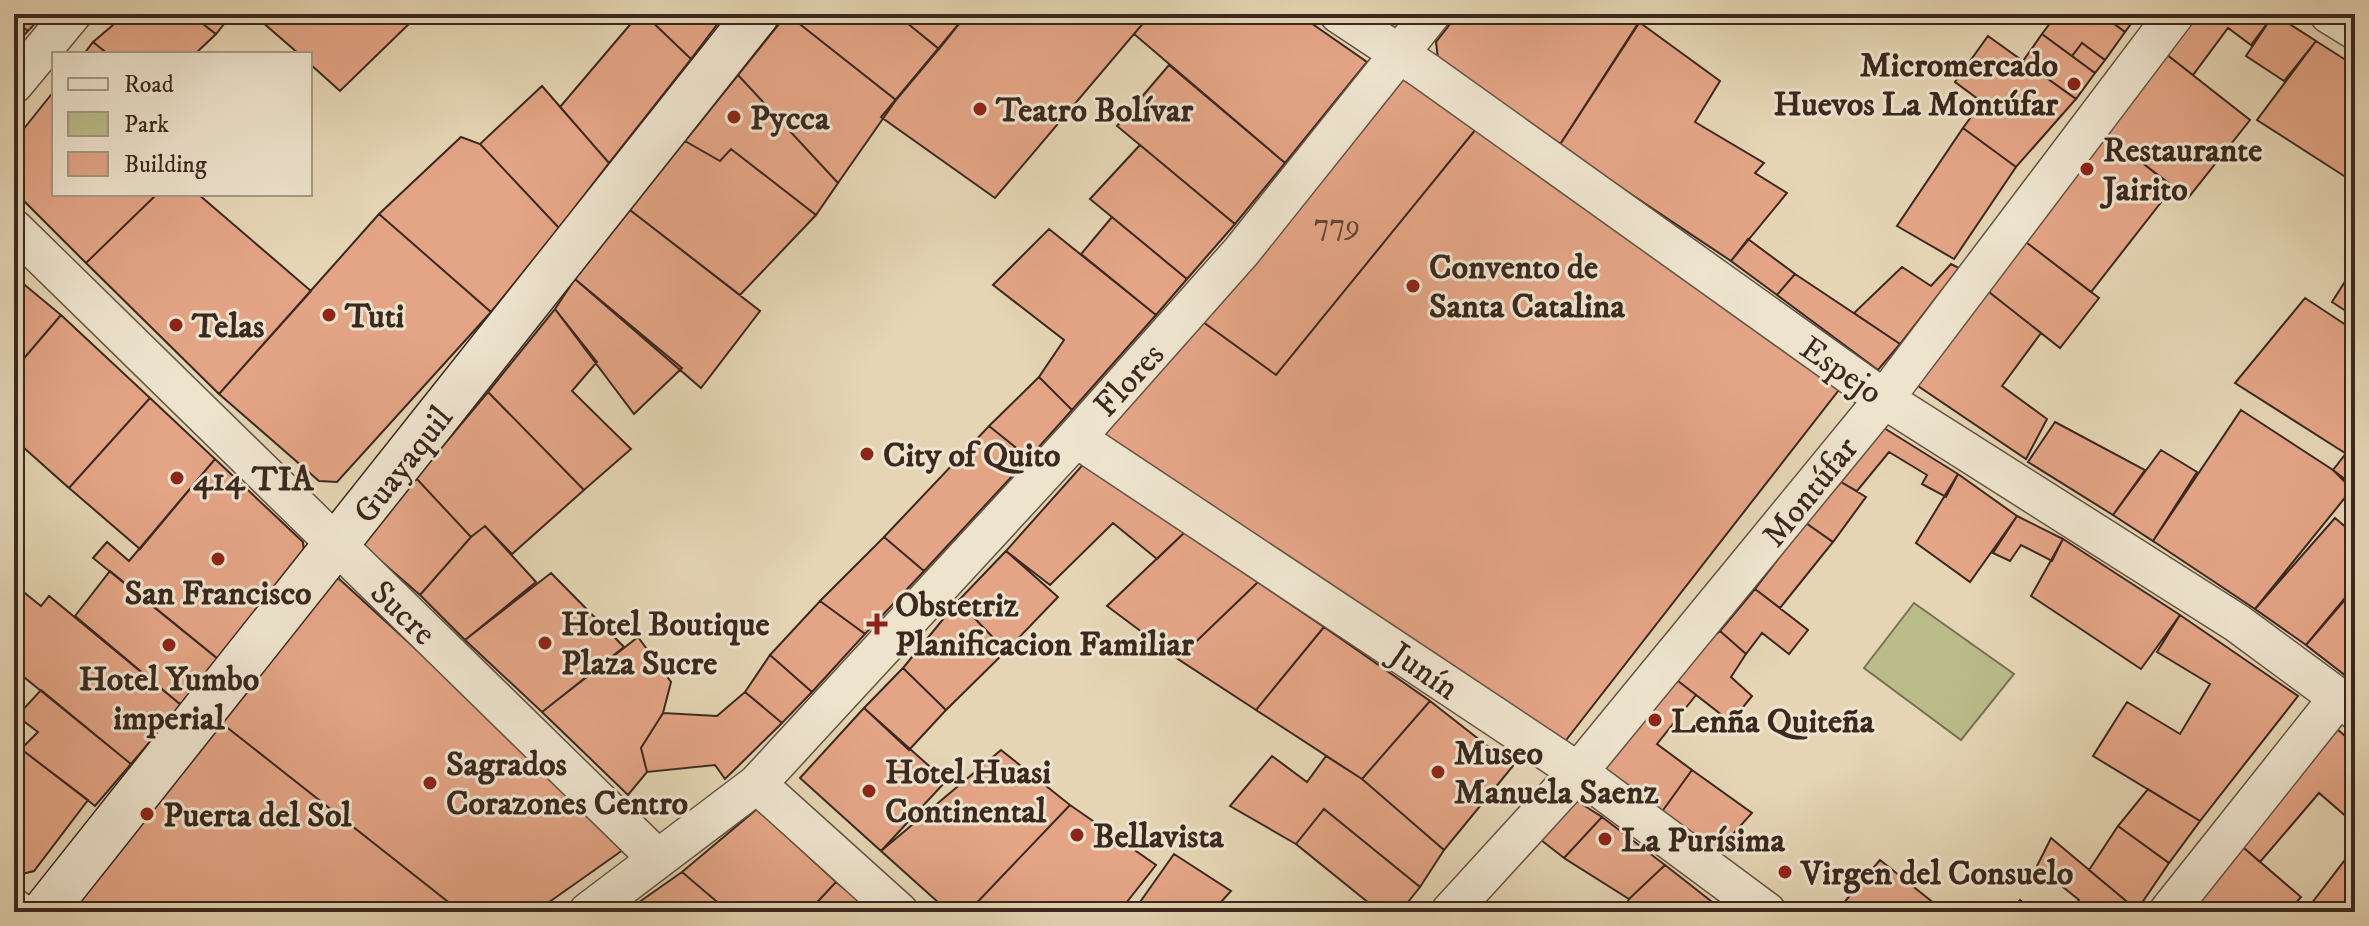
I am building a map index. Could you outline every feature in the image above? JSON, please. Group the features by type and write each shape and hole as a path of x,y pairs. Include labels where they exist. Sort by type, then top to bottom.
{"street":[{"path":"14,84 72,14"},
{"name":"Guayaquil","path":"44,912 337,547 757,14"},
{"name":"Espejo","path":"1339,14 1884,399 2237,623 2347,704"},
{"name":"Flores","path":"588,912 757,784 1076,438 1241,252 1431,14"},
{"name":"Montúfar","path":"1450,912 1578,772 1884,399 2175,14"},
{"path":"2329,14 2355,30"},
{"name":"Sucre","path":"14,229 658,859"},
{"name":"Junín","path":"1076,438 1578,772 1767,912"},
{"path":"2168,912 2347,704"},
{"path":"757,784 899,912"},
{"path":"14,908 19,912"}],"green space":[{"path":"1914,603 2014,674 1961,740 1864,668"}],"building":[{"path":"14,14 44,14 28,31 14,21"},
{"path":"126,14 190,14 216,34 197,52 106,52 93,42"},
{"path":"190,14 232,14 216,34"},
{"path":"253,14 408,14 414,19 340,91 312,66 312,52 297,52"},
{"path":"639,14 644,14 691,59 609,163 560,107"},
{"path":"644,14 725,14 691,59"},
{"path":"787,14 896,100 838,183 738,75"},
{"path":"787,14 896,14 939,49 896,100"},
{"path":"896,14 967,14 939,49"},
{"name":"Teatro Bolívar","path":"967,14 1151,14 995,198 881,117"},
{"path":"1151,14 1298,14 1367,62 1285,163 1134,34"},
{"path":"1373,14 1411,14 1396,33"},
{"path":"1458,14 1645,14 1559,146 1438,59 1436,42"},
{"path":"2057,14 2101,14 2125,32 2105,60 2082,43 2072,56 2042,34"},
{"path":"2101,14 2138,14 2125,32"},
{"path":"2197,14 2274,14 2251,45 2228,28 2193,75 2166,54"},
{"path":"2274,14 2316,41 2284,81 2246,56"},
{"path":"14,21 28,31 14,46"},
{"path":"1639,22 1720,81 1695,122 1764,163 1755,173 1787,193 1731,261 1559,146"},
{"path":"2042,34 2095,73 2076,99 2023,61"},
{"path":"1988,36 2076,99 2016,167 1963,128 1982,102 1955,82"},
{"path":"2316,41 2355,66 2355,183 2257,120"},
{"path":"93,42 106,52 86,52"},
{"path":"2082,43 2105,60 2095,73 2072,56"},
{"path":"2166,54 2250,120 2188,198 2105,134"},
{"path":"1169,65 1285,163 1235,224 1117,126"},
{"path":"1398,72 1476,129 1276,375 1199,319"},
{"path":"738,75 838,183 816,215 731,149 720,161 685,141"},
{"path":"542,86 609,163 559,228 480,144"},
{"path":"52,94 52,196 155,196 86,263 14,191 14,141"},
{"path":"1963,128 2016,167 1954,259 1897,226"},
{"name":"Convento de Santa Catalina","path":"1476,129 1842,386 1563,744 1094,437 1199,319 1276,375"},
{"path":"2105,134 2173,187 2091,292 2022,239"},
{"path":"461,137 480,144 559,228 491,312 379,214"},
{"path":"685,141 720,161 731,149 816,215 740,295 630,210"},
{"path":"1140,145 1235,224 1187,279 1090,199"},
{"path":"155,196 200,196 311,291 219,394 86,263"},
{"path":"630,210 760,311 701,388 575,279"},
{"path":"379,214 491,312 337,482 319,481 219,394"},
{"path":"1112,217 1187,279 1156,315 1081,254"},
{"path":"1049,229 1156,315 1072,410 1039,377 1064,340 993,285"},
{"path":"1748,239 1795,274 1777,295 1731,261"},
{"path":"2022,239 2099,298 2060,348 1984,288"},
{"path":"1951,264 1959,268 1900,344 1854,313 1902,267 1931,286"},
{"path":"2355,266 2355,317 2332,302"},
{"path":"1795,274 1900,344 1878,370 1777,295"},
{"path":"14,276 61,315 14,370"},
{"path":"575,279 682,368 634,414 555,309"},
{"path":"1984,288 2041,333 2002,386 2047,419 2026,459 1915,384"},
{"path":"2305,298 2355,331 2355,442 2345,453 2235,383"},
{"path":"555,309 597,362 572,391 631,449 584,490 488,392"},
{"path":"61,315 150,398 69,488 14,439 14,370"},
{"path":"1039,377 1072,410 1029,458 989,426"},
{"path":"488,392 584,490 512,554 485,526 471,537 416,478"},
{"path":"150,398 215,459 140,549 69,488"},
{"path":"2241,410 2333,470 2352,489 2255,609 2153,541"},
{"path":"2055,422 2145,470 2113,515 2028,462"},
{"path":"989,426 1029,458 924,571 884,537"},
{"path":"1884,428 1958,474 1946,497 1922,484 1927,475 1889,452 1857,491 1841,482"},
{"path":"2355,442 2355,487 2333,470"},
{"path":"2161,450 2197,472 2153,541 2113,515"},
{"name":"San Francisco","path":"215,459 303,542 305,561 218,659 93,558 107,542 129,561"},
{"path":"1087,460 1187,530 1157,559 1113,523 1050,585 1006,551"},
{"path":"1958,474 2017,516 1970,582 1916,543"},
{"path":"416,478 471,537 420,595 358,541"},
{"path":"1841,482 1866,497 1833,542 1806,523"},
{"path":"2017,516 2063,539 2052,561 2021,545 2010,561 1993,553"},
{"path":"2335,518 2355,535 2355,586 2306,645 2255,609"},
{"path":"1806,523 1833,542 1780,608 1755,589"},
{"path":"485,526 536,582 465,640 420,595 471,537"},
{"path":"1187,530 1258,582 1178,659 1107,606"},
{"path":"884,537 924,571 865,634 820,601"},
{"path":"2063,539 2180,615 2141,669 2031,596"},
{"path":"1006,551 1058,597 1006,651 958,601"},
{"path":"110,571 218,659 181,705 75,616"},
{"name":"Hotel Boutique Plaza Sucre","path":"551,573 624,647 542,712 465,640"},
{"name":"Sagrados Corazones Centro","path":"337,577 630,845 535,912 461,912 219,721"},
{"path":"1258,582 1324,627 1256,710 1178,659"},
{"path":"16,586 41,606 49,596 181,705 131,764 14,669"},
{"path":"2355,588 2355,683 2306,645"},
{"path":"1755,589 1808,630 1789,654 1762,633 1746,654 1720,631"},
{"path":"820,601 865,634 812,692 770,655"},
{"path":"958,601 1006,651 946,710 903,668"},
{"path":"2180,615 2298,696 2200,821 2093,756 2127,702 2180,734 2210,684 2157,652"},
{"path":"1324,627 1430,701 1362,779 1256,710"},
{"path":"1720,631 1746,654 1731,677 1752,696 1731,722 1669,674"},
{"path":"638,637 671,682 663,713 641,748 647,772 628,795 542,712"},
{"path":"770,655 812,692 782,723 745,692"},
{"path":"903,668 946,710 909,750 864,708"},
{"name":"Lenña Quiteña","path":"1669,674 1696,695 1657,744 1692,770 1661,813 1596,770"},
{"path":"41,690 131,764 95,806 21,749 38,732 17,716"},
{"path":"745,692 782,723 725,779 715,765 647,772 641,748 663,713 717,716"},
{"name":"Museo Manuela Saenz","path":"1430,701 1513,766 1444,850 1362,779"},
{"path":"864,708 946,781 881,851 800,778"},
{"path":"219,721 461,912 70,912"},
{"path":"2336,728 2355,745 2355,810 2348,818 2319,793 2260,862 2237,842"},
{"path":"21,749 88,800 34,871 14,876 14,756"},
{"path":"1001,750 1070,805 968,912 949,912 881,851"},
{"path":"1272,756 1307,782 1326,756 1362,779 1444,850 1420,887 1324,809 1296,844 1230,806"},
{"path":"1692,770 1752,813 1715,854 1661,813"},
{"path":"2148,789 2200,821 2169,863 2118,826"},
{"path":"1569,796 1602,817 1564,858 1532,833"},
{"name":"Bellavista","path":"1070,805 1156,865 1119,912 968,912"},
{"path":"757,809 836,882 808,912 729,912 682,872"},
{"path":"1324,809 1420,887 1400,912 1380,912 1296,844"},
{"path":"1602,817 1665,865 1629,899 1564,858"},
{"path":"2118,826 2169,863 2137,910 2089,870"},
{"path":"2051,838 2136,912 2070,912 2079,900 2037,866"},
{"path":"2237,842 2301,897 2288,912 2194,912 2184,904"},
{"path":"1174,854 1231,891 1212,912 1133,912"},
{"path":"2348,856 2355,861 2355,912 2305,912"},
{"path":"1880,860 1945,912 1836,912"},
{"path":"1665,865 1725,912 1622,912 1629,899"},
{"path":"682,872 729,912 625,912"},
{"path":"836,882 873,912 808,912"},
{"path":"2020,900 2035,912 2011,912"}],"place":[{"name":"Micromercado Huevos La Montúfar","path":"2074,84"},
{"name":"Teatro Bolívar","path":"980,109"},
{"name":"Pycca","path":"734,117"},
{"name":"Restaurante Jairito","path":"2087,169"},
{"name":"Convento de Santa Catalina","path":"1413,286"},
{"name":"Tuti","path":"329,315"},
{"name":"Telas","path":"176,325"},
{"name":"City of Quito","path":"867,454"},
{"name":"414 TIA","path":"177,478"},
{"name":"San Francisco","path":"218,559"},
{"name":"Obstetriz Planificacion Familiar","path":"877,624"},
{"name":"Hotel Boutique Plaza Sucre","path":"545,643"},
{"name":"Hotel Yumbo imperial","path":"169,645"},
{"name":"Lenña Quiteña","path":"1655,720"},
{"name":"Museo Manuela Saenz","path":"1438,772"},
{"name":"Sagrados Corazones Centro","path":"430,783"},
{"name":"Hotel Huasi Continental","path":"869,791"},
{"name":"Puerta del Sol","path":"147,814"},
{"name":"Bellavista","path":"1077,835"},
{"name":"La Purísima","path":"1605,839"},
{"name":"Virgen del Consuelo","path":"1785,872"}]}
